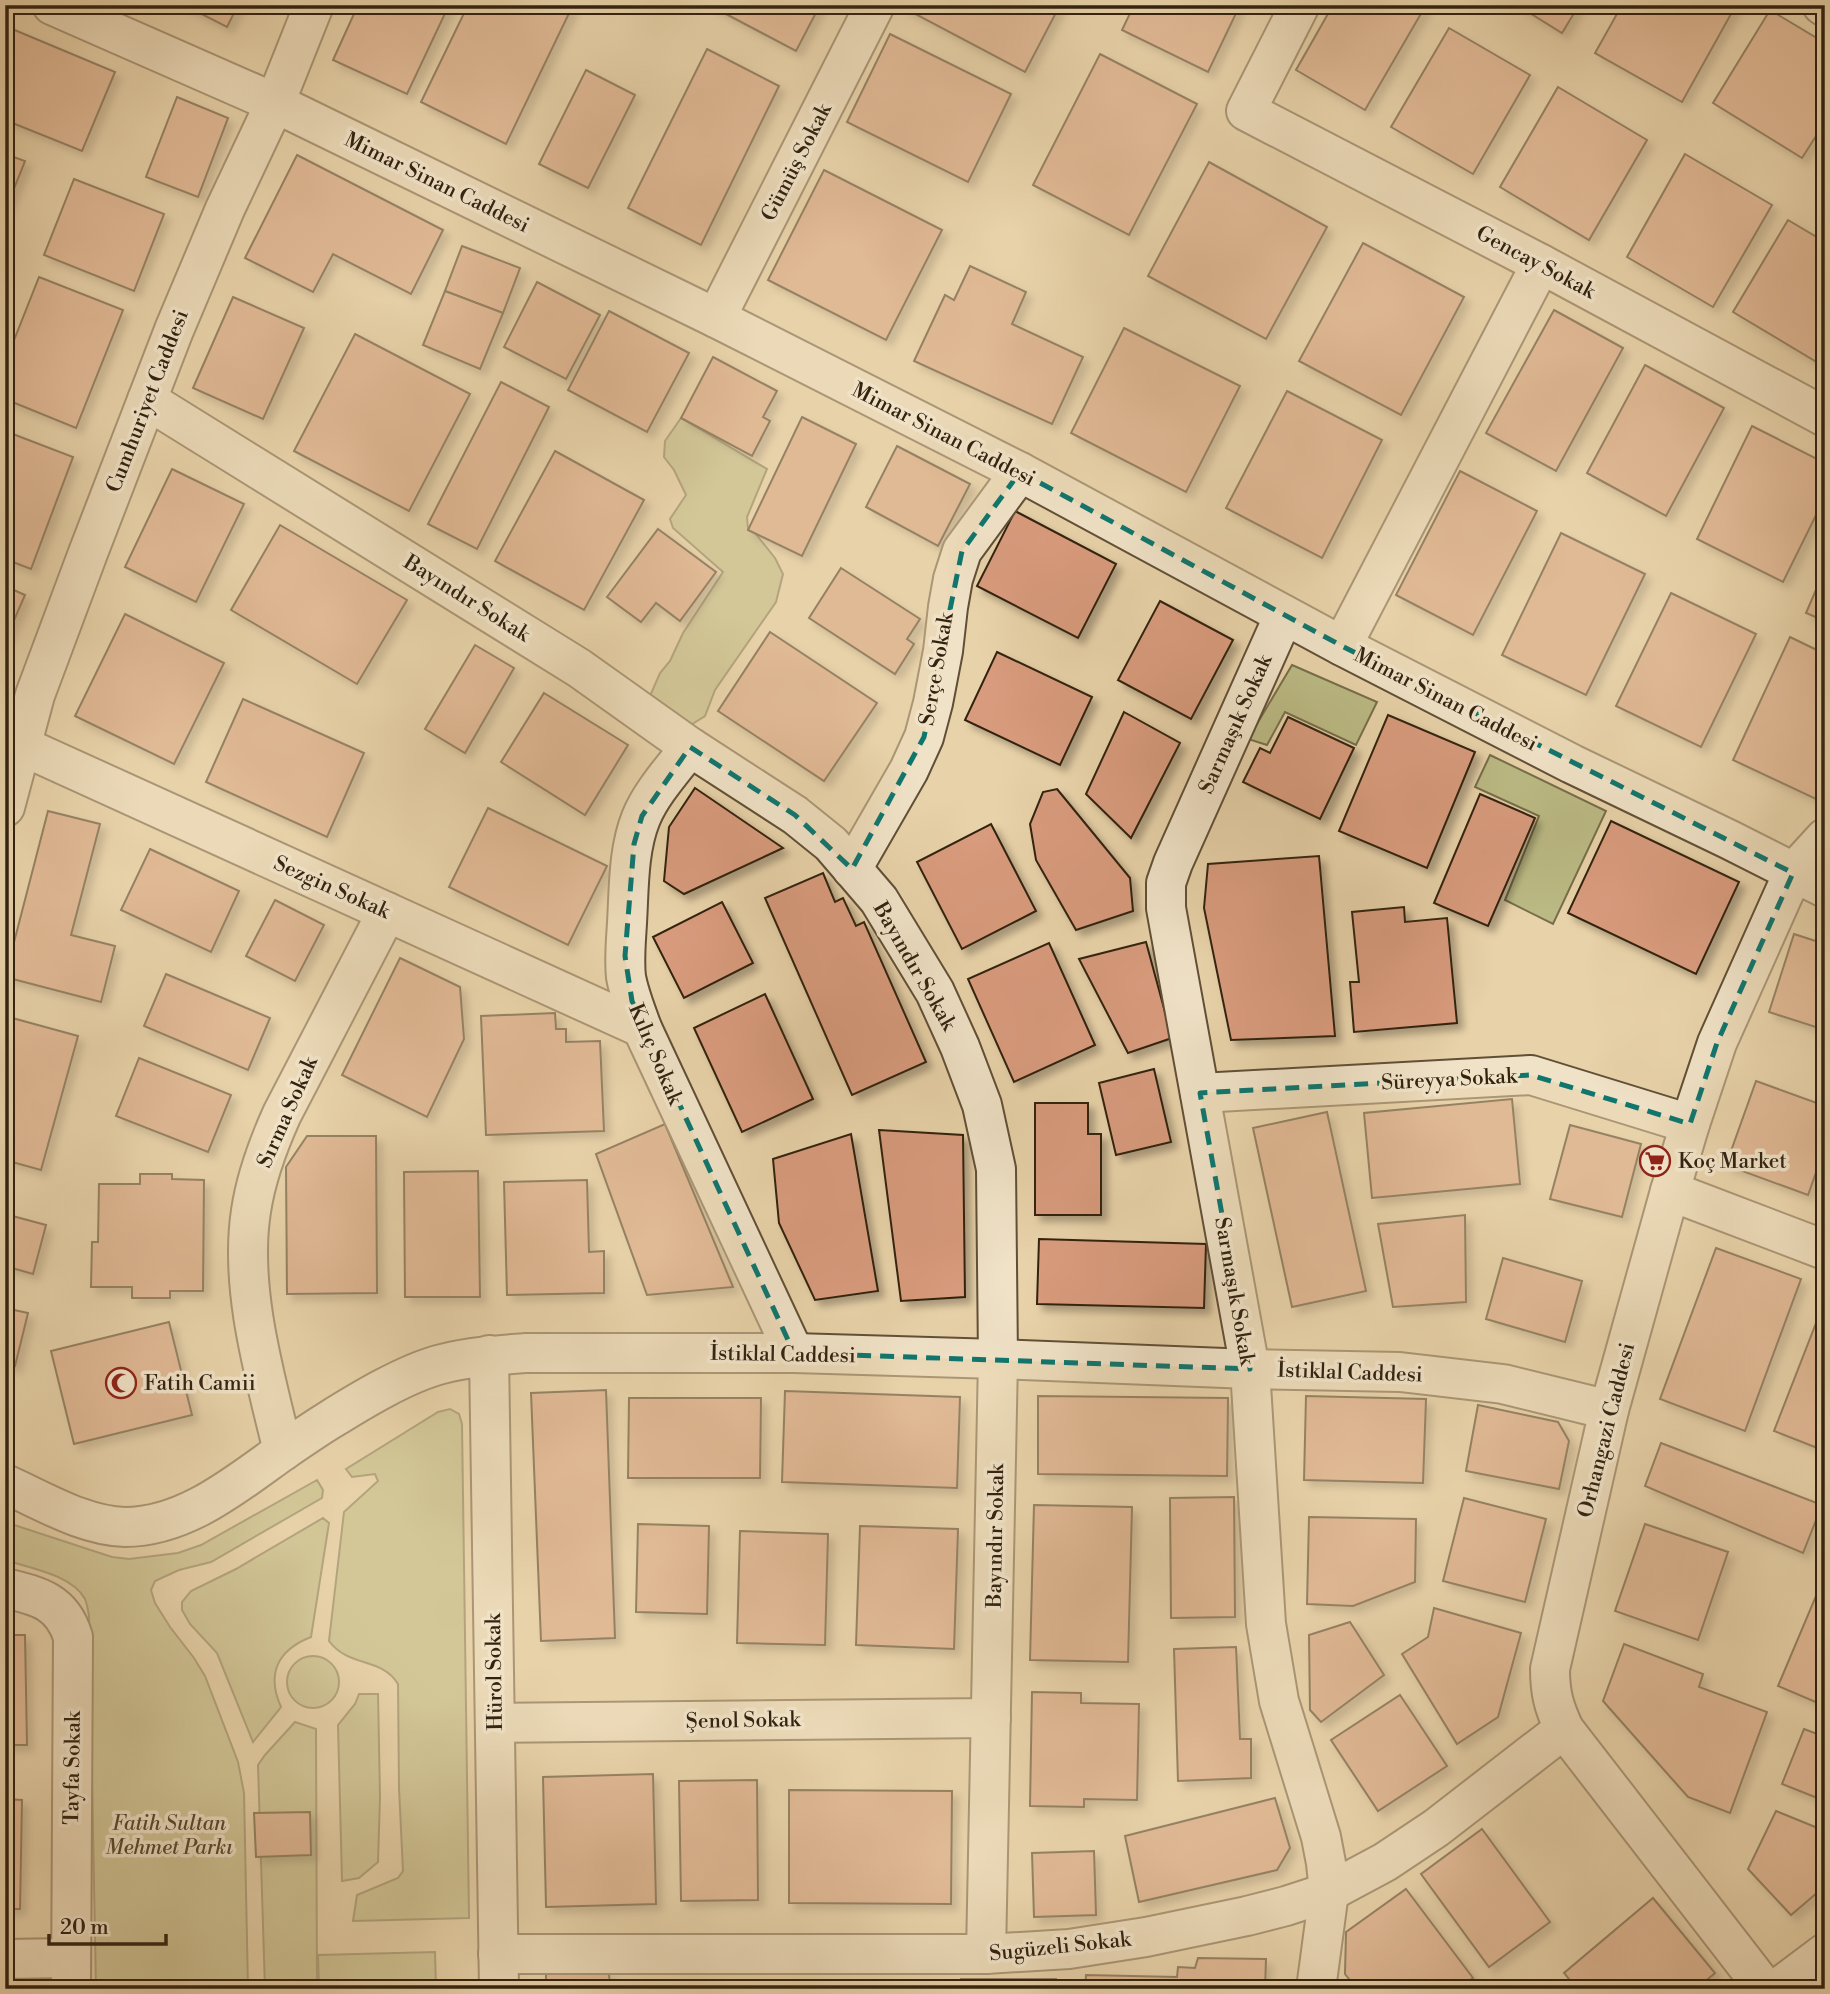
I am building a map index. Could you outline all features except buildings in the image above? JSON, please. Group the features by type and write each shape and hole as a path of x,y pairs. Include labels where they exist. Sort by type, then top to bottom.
{"street":[{"name":"Mimar Sinan Caddesi","path":"52,5 275,103 716,318 1020,472 1342,646 1809,881"},
{"name":"Cumhuriyet Caddesi","path":"5,807 35,695 62,620 174,330 225,209 275,103 314,5"},
{"name":"Gümüş Sokak","path":"716,318 876,5"},
{"name":"Gencay Sokak","path":"1300,5 1246,111 1541,264 1825,417"},
{"path":"1342,646 1541,264"},
{"name":"Bayındır Sokak","path":"147,400 579,668 690,747 795,814 831,844 878,900 934,992 960,1047 982,1104 996,1169 998,1359 986,1954"},
{"name":"Serçe Sokak","path":"852,869 909,771 924,737 943,651 953,579 962,551 1020,472"},
{"name":"Sarmaşık Sokak","path":"1284,615 1173,863 1166,883 1166,908 1250,1370 1266,1624 1271,1664 1279,1701 1321,1837 1329,1892 1316,1989"},
{"name":"Sezgin Sokak","path":"22,746 642,1028"},
{"name":"Kılıç Sokak","path":"690,747 642,816 634,844 629,888 626,978 642,1028 794,1353"},
{"name":"Orhangazi Caddesi","path":"1765,1989 1564,1729 1550,1693 1550,1670 1609,1409 1690,1124 1717,1043 1809,881 1825,838"},
{"name":"Sırma Sokak","path":"283,1451 254,1322 249,1259 250,1212 272,1135 387,912"},
{"name":"Süreyya Sokak","path":"1200,1093 1531,1075 1690,1124"},
{"path":"1670,1191 1825,1250"},
{"name":"İstiklal Caddesi","path":"5,1485 99,1523 123,1527 165,1521 196,1509 331,1419 399,1381 441,1364 489,1355 526,1353 794,1353 1250,1370 1400,1372 1503,1384 1609,1409"},
{"name":"Hürol Sokak","path":"489,1355 498,1971"},
{"name":"Tayfa Sokak","path":"5,1588 44,1599 59,1610 69,1624 73,1637 70,1974"},
{"name":"Şenol Sokak","path":"495,1723 991,1718"},
{"name":"Sugüzeli Sokak","path":"498,1971 1069,1950 1247,1916 1329,1892 1385,1862 1436,1828 1564,1729"},
{"path":"1777,1989 1825,1952"},
{"path":"5,1959 70,1974"}],"highlighted area":[{"path":"1020,472 1342,646 1793,873 1717,1043 1690,1124 1531,1075 1200,1093 1250,1369 794,1353 632,1001 625,956 634,844 642,816 690,747 795,815 852,869 924,737 962,551"}],"green space":[{"path":"681,418 767,469 747,517 748,529 755,533 775,558 783,574 776,602 715,690 705,716 689,726 650,696 683,633 723,572 673,528 670,519 686,495 674,470 664,457 665,441"},
{"path":"1292,665 1377,702 1356,745 1285,712 1267,745 1248,739"},
{"path":"1490,755 1606,811 1553,924 1505,900 1539,816 1475,787"},
{"path":"450,1409 459,1414 462,1424 469,1918 353,1921 357,1895 398,1878 403,1871 398,1684 383,1670 346,1655 329,1641 344,1512 378,1481 375,1474 352,1477 346,1469 438,1412"},
{"name":"Fatih Sultan Mehmet Parkı","path":"317,1480 323,1490 322,1498 211,1562 179,1570 155,1581 151,1590 155,1603 170,1627 205,1676 238,1762 244,1793 248,1989 96,1989 88,1609 79,1591 61,1578 5,1560 5,1522 112,1557 129,1559 178,1553 201,1545"},
{"path":"323,1518 329,1523 311,1637 290,1649 278,1664 275,1684 281,1707 253,1742 217,1653 190,1624 182,1610 182,1602 191,1591 236,1569"},
{"path":"313,1656 323,1658 331,1664 337,1672 337,1692 331,1700 323,1706 313,1708 303,1706 295,1700 289,1692 287,1682 289,1672 295,1664 303,1658"},
{"path":"359,1694 378,1694 378,1862 359,1878 342,1881 338,1725 355,1704"},
{"path":"295,1722 316,1729 317,1989 265,1989 258,1765"},
{"path":"435,1952 436,1989 319,1989 318,1955"}],"place":[{"name":"Koç Market","path":"1655,1161"},
{"name":"Fatih Camii","path":"121,1383"}]}
